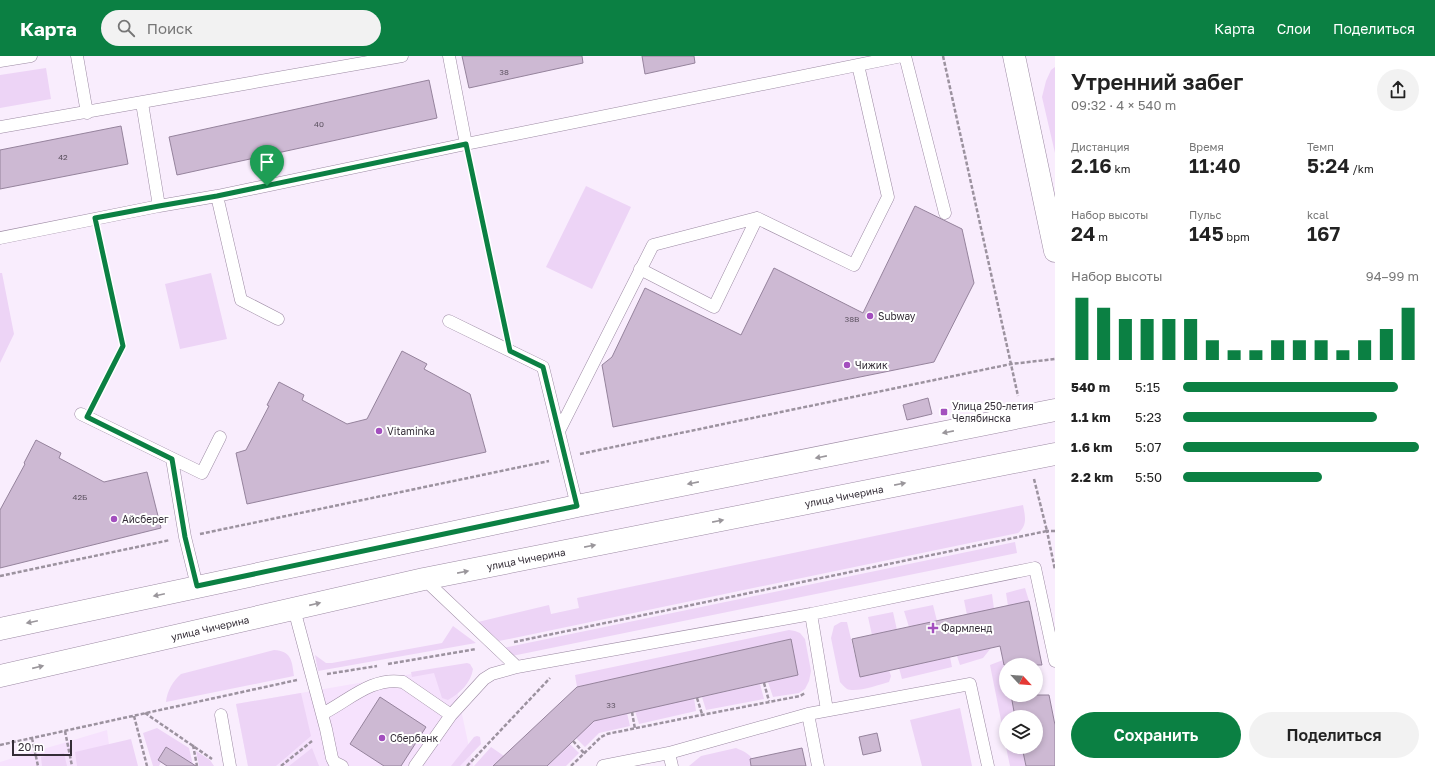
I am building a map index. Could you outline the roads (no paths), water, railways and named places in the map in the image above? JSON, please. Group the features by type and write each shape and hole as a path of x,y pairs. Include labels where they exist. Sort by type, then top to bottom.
{"main road":[{"path":"1014,56 1055,251"},
{"path":"0,629 577,506 1055,410"},
{"name":"улица Чичерина","path":"0,676 424,579 1055,454"}],"lane":[{"path":"0,61 31,56"},
{"path":"77,56 87,113"},
{"path":"0,127 87,113 402,56"},
{"path":"449,56 466,144"},
{"path":"0,238 95,218 217,196 903,56 945,213"},
{"path":"559,431 653,245 757,218 854,265 888,196 858,65"},
{"path":"142,103 159,206"},
{"path":"217,196 241,300 278,319"},
{"path":"640,270 714,307 757,218"},
{"path":"449,321 543,367 577,506"},
{"path":"84,416 202,473 220,437"},
{"path":"172,459 185,537 197,586"},
{"path":"415,766 451,715 484,679 492,674 518,667 811,614 1035,568 1055,661"},
{"path":"424,579 518,667"},
{"path":"294,609 333,760 342,766"},
{"path":"811,614 827,710"},
{"path":"322,714 366,687 395,681 403,682 451,715"},
{"path":"603,766 669,753 808,714 970,684 988,766"},
{"path":"808,714 818,766"},
{"path":"221,715 230,766"},
{"path":"669,753 672,766"}],"place":[{"name":"Subway","path":"870,316"},
{"name":"Чижик","path":"847,365"},
{"name":"Улица 250-летия Челябинска","path":"944,412"},
{"name":"Vitaminka","path":"379,431"},
{"name":"Айсберег","path":"114,519"},
{"name":"Фармленд","path":"933,628"},
{"name":"Сбербанк","path":"382,738"}]}
